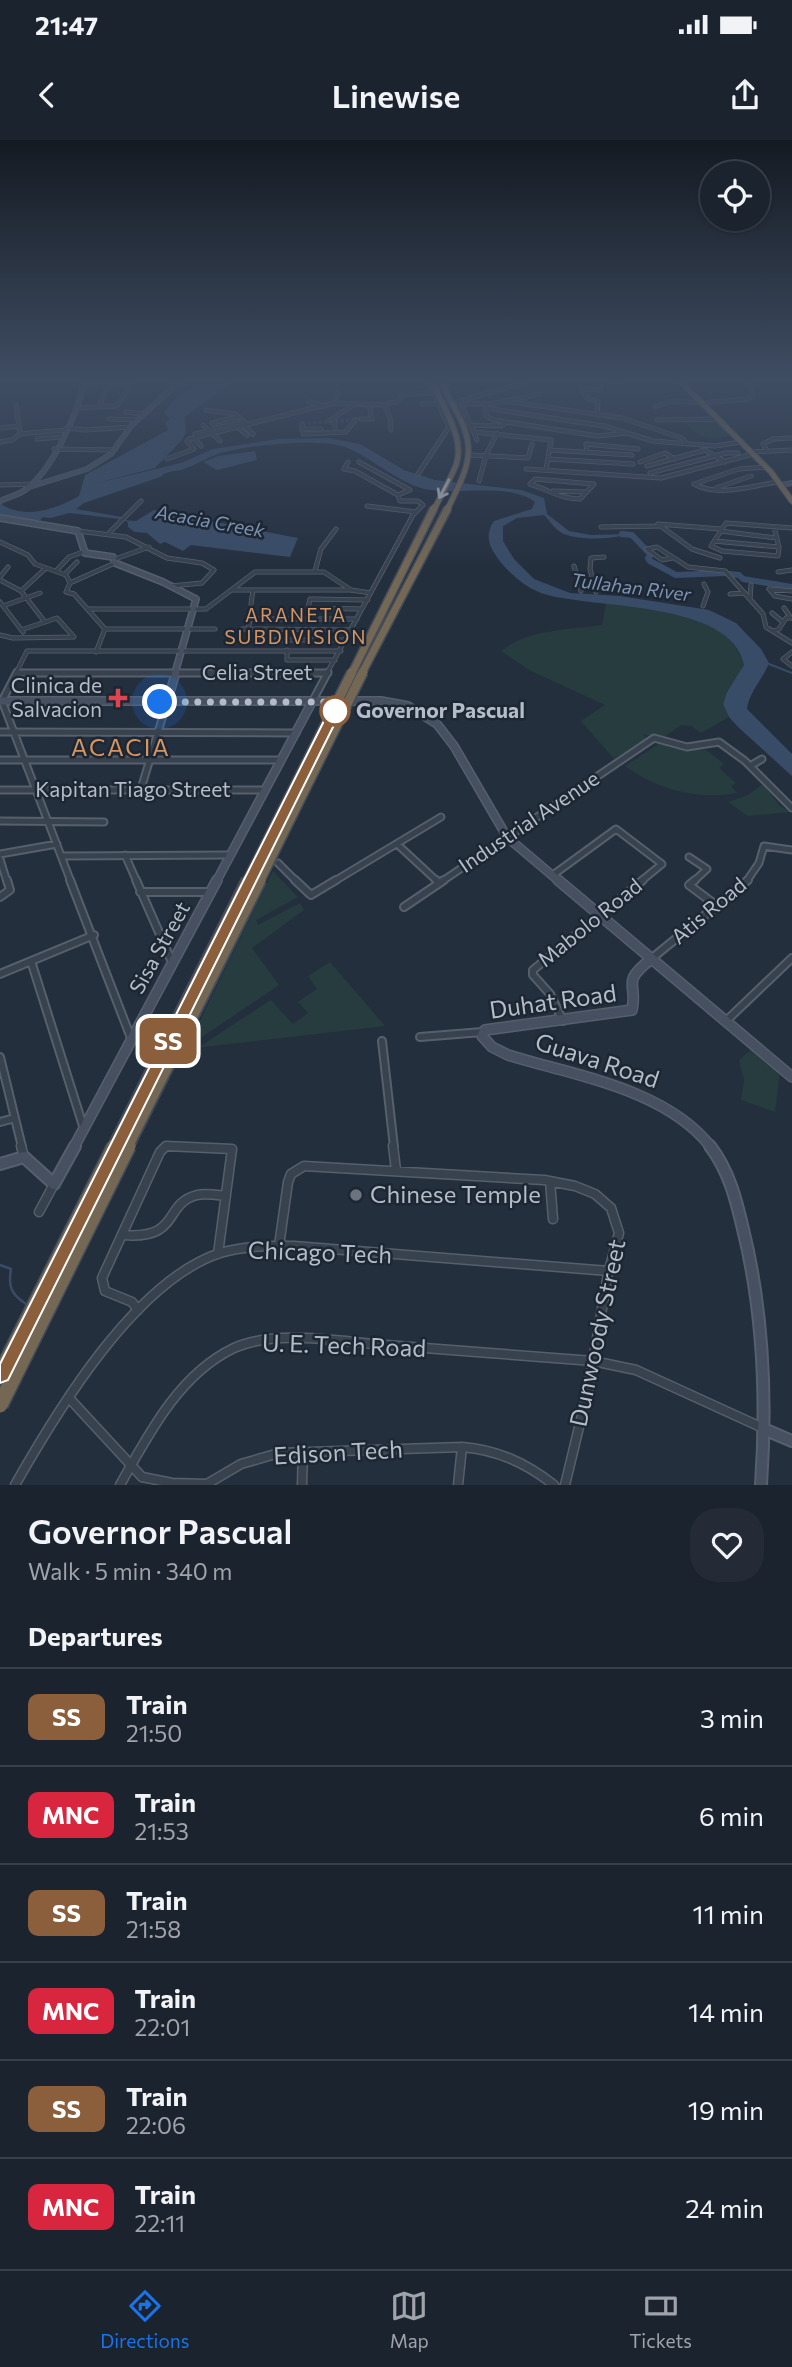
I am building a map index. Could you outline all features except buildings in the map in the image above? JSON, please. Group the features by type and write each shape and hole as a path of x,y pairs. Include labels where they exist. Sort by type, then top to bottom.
{"highway":[{"path":"0,1375 457,463 459,444"},
{"path":"0,1405 362,672 461,481 467,465 469,444"},
{"path":"743,444 766,467 792,501"}],"street":[{"path":"30,486 57,444"},
{"path":"0,501 30,486 87,469 115,450 120,444"},
{"path":"167,459 194,449 190,444"},
{"path":"418,474 438,444"},
{"path":"479,481 492,444"},
{"path":"471,455 528,458 532,444"},
{"path":"546,470 550,444"},
{"path":"587,452 586,444 638,449"},
{"path":"549,450 632,455 644,444"},
{"path":"687,444 715,446 730,444"},
{"path":"764,444 767,451"},
{"path":"54,449 115,450"},
{"path":"647,466 705,450 725,462"},
{"path":"526,469 661,478 752,453 791,450"},
{"path":"656,471 640,462 665,453 694,470"},
{"path":"650,473 737,453"},
{"path":"632,455 634,475"},
{"path":"548,459 633,464"},
{"path":"348,462 344,469 355,471 398,495 400,501"},
{"path":"359,462 410,491 398,495"},
{"path":"766,467 745,469 694,485 698,488 735,490 757,484 792,484"},
{"path":"745,469 757,484"},
{"path":"571,472 572,481"},
{"path":"713,489 751,476"},
{"path":"553,491 562,499 576,500 580,499 594,484 535,480 530,484 553,491 585,492"},
{"path":"0,485 9,488 19,484 30,486"},
{"path":"312,702 417,512 424,505 422,502 400,501 387,509"},
{"path":"108,534 141,502"},
{"path":"367,506 417,512"},
{"path":"0,519 130,538 166,558 202,563 214,570 213,575 205,582 171,586"},
{"path":"774,527 779,547 778,556 711,547 726,523 792,528"},
{"path":"601,527 659,526 658,524 777,538"},
{"path":"659,526 695,551 720,558"},
{"path":"315,571 321,549 335,529"},
{"path":"78,531 83,552"},
{"path":"0,538 20,550 35,564 65,575 71,583"},
{"path":"714,541 779,547"},
{"path":"149,547 71,583 66,592 75,594 106,629 215,629"},
{"path":"672,558 663,560 647,549 655,547 692,568 725,571 765,617 766,627 792,643"},
{"path":"57,570 69,557 83,552 115,561 195,599 141,789"},
{"path":"596,592 590,569 592,558 604,557"},
{"path":"65,575 77,562"},
{"path":"574,566 581,591"},
{"path":"8,567 0,578 21,591 45,621"},
{"path":"21,591 46,568"},
{"path":"778,572 792,570"},
{"path":"88,609 211,608 255,572 324,572 351,590"},
{"path":"703,606 708,590 704,583"},
{"path":"750,598 751,585"},
{"path":"792,592 769,589 775,596 792,599"},
{"path":"233,590 351,590 371,593"},
{"path":"251,604 253,590"},
{"path":"26,637 1,605 40,593"},
{"path":"730,594 744,593"},
{"path":"707,595 717,596"},
{"path":"362,609 308,609 309,599 368,600"},
{"path":"792,606 784,606 792,618"},
{"path":"252,611 245,629 352,630"},
{"path":"772,612 783,622"},
{"path":"0,635 13,639 73,638 57,618 21,630"},
{"path":"773,631 779,629 786,618 792,618"},
{"path":"250,619 358,619"},
{"path":"96,652 106,629"},
{"path":"255,650 260,629"},
{"path":"257,640 347,640"},
{"path":"1,701 27,651 30,650 341,651"},
{"path":"287,650 287,660 335,660"},
{"path":"792,652 783,659 792,666"},
{"name":"Celia Street","path":"17,673 328,673"},
{"path":"1,701 391,702 408,706 432,720 454,746 507,837 792,1077"},
{"path":"1,701 94,935 131,1038"},
{"name":"Sisa Street","path":"38,1212 312,702"},
{"path":"0,732 296,733"},
{"path":"654,738 687,747 718,742 750,766 792,808"},
{"name":"Industrial Avenue","path":"404,907 654,738"},
{"path":"750,766 762,759"},
{"path":"0,760 281,760"},
{"name":"Kapitan Tiago Street","path":"0,790 265,790"},
{"path":"278,863 310,895 441,817"},
{"path":"0,821 104,822"},
{"name":"Mabolo Road","path":"553,876 615,828 662,864 532,972 550,994 563,1021"},
{"path":"0,897 9,892 4,881 0,857 18,849 57,844"},
{"path":"397,844 439,883"},
{"name":"Atis Road","path":"651,959 747,881 759,863 764,846 792,850"},
{"path":"125,855 172,962"},
{"path":"62,856 230,855"},
{"path":"689,857 706,869 689,885 717,906"},
{"path":"140,892 211,892"},
{"path":"0,974 94,935"},
{"path":"725,1022 792,958"},
{"name":"Duhat Road","path":"420,1037 482,1032 632,1010 634,1004 631,986 634,974 651,959"},
{"path":"31,961 84,1129"},
{"name":"Guava Road","path":"482,1032 482,1036 492,1047 508,1055 652,1099 666,1106 696,1130 725,1168 750,1252 760,1301 766,1365 766,1430"},
{"path":"382,1041 396,1170"},
{"path":"0,1057 3,1082 24,1157 54,1184"},
{"path":"0,1122 15,1118"},
{"path":"138,1310 132,1302 105,1290 101,1283 160,1152 166,1146 232,1149 218,1254"},
{"path":"0,1164 24,1157"},
{"name":"Dunwoody Street","path":"279,1246 288,1182 296,1169 304,1166 551,1181 595,1194 615,1215 620,1228 619,1241 609,1271 593,1361 565,1485"},
{"path":"551,1181 553,1219"},
{"path":"122,1235 137,1237 153,1234 170,1222 185,1202 196,1195 226,1196"},
{"name":"Chicago Tech","path":"15,1485 69,1398 138,1310 185,1272 218,1254 279,1246 609,1271"},
{"name":"U. E. Tech Road","path":"120,1485 176,1397 198,1373 235,1347 254,1341 327,1341 593,1361 636,1370 766,1430"},
{"name":"Edison Tech","path":"69,1398 142,1477 160,1482 206,1484 220,1472 252,1459 303,1451 462,1447 505,1453 554,1485"},
{"path":"761,1485 766,1430 792,1441"},
{"path":"458,1485 462,1447"},
{"path":"302,1485 303,1451"}],"green space":[{"path":"606,603 686,617 724,633 736,648 744,666 723,703 729,717 701,733 691,726 681,725 661,739 642,734 647,738 614,759 581,721 605,705 531,671 501,651 536,634 602,625"},
{"path":"660,743 686,750 706,750 724,764 719,768 736,783 731,786 737,793 707,795 678,791 651,781 625,766"},
{"path":"763,784 780,806 790,812 748,816 728,802 748,795"},
{"path":"273,871 298,897 256,920 258,925 300,903 304,910 252,948 279,985 199,1039 202,1045 271,1000 293,1024 308,1013 298,1002 317,989 308,976 330,962 385,1026 186,1049"},
{"path":"753,1048 780,1072 775,1112 741,1100 744,1080 739,1060"}],"water":[{"path":"143,444 178,444 155,468 93,484 181,463 213,449 247,444 286,444 263,445 218,454 184,469 84,503 76,509 122,517 120,519 69,513 51,518 43,517 40,520 21,520 0,515 0,503 18,511 28,512 60,505 79,496 85,475"},
{"path":"329,444 360,444 404,470 435,480 521,490 544,498 547,514 569,531 591,535 632,534 581,538 558,531 544,515 517,518 503,526 503,541 514,559 534,579 570,593 620,596 709,610 736,623 761,649 769,663 750,697 747,709 792,754 792,776 729,717 723,704 727,692 744,665 734,644 714,628 656,611 541,593 520,581 502,564 489,539 494,521 532,509 535,502 524,496 497,491 438,491 414,486 365,457"},
{"path":"255,451 257,460 217,470 203,462 218,456"},
{"name":"Acacia Creek","path":"154,510 298,538 290,557 191,545 183,551 165,542 160,544 147,533 135,532 128,527 128,522 122,520 136,521"}],"waterway":[{"name":"Tullahan River","path":"622,534 632,535 651,555 648,558 650,561 676,575 725,573"},
{"path":"730,574 739,575 743,579 792,587"},
{"path":"769,664 792,673"},
{"path":"0,1265 11,1269 12,1290 26,1304"}],"railway":[{"path":"114,1147 335,711"},
{"path":"0,1372 115,1146"}],"train":[{"name":"SS","path":"0,1372 335,711"}],"place":[{"name":"Clinica de Salvacion","path":"118,698"},
{"name":"Governor Pascual","path":"335,711"},
{"name":"Chinese Temple","path":"356,1195"}],"district":[{"name":"ARANETA SUBDIVISION","path":"296,626"},
{"name":"ACACIA","path":"121,748"}],"route":[{"path":"160,702 340,702 335,711"}]}
